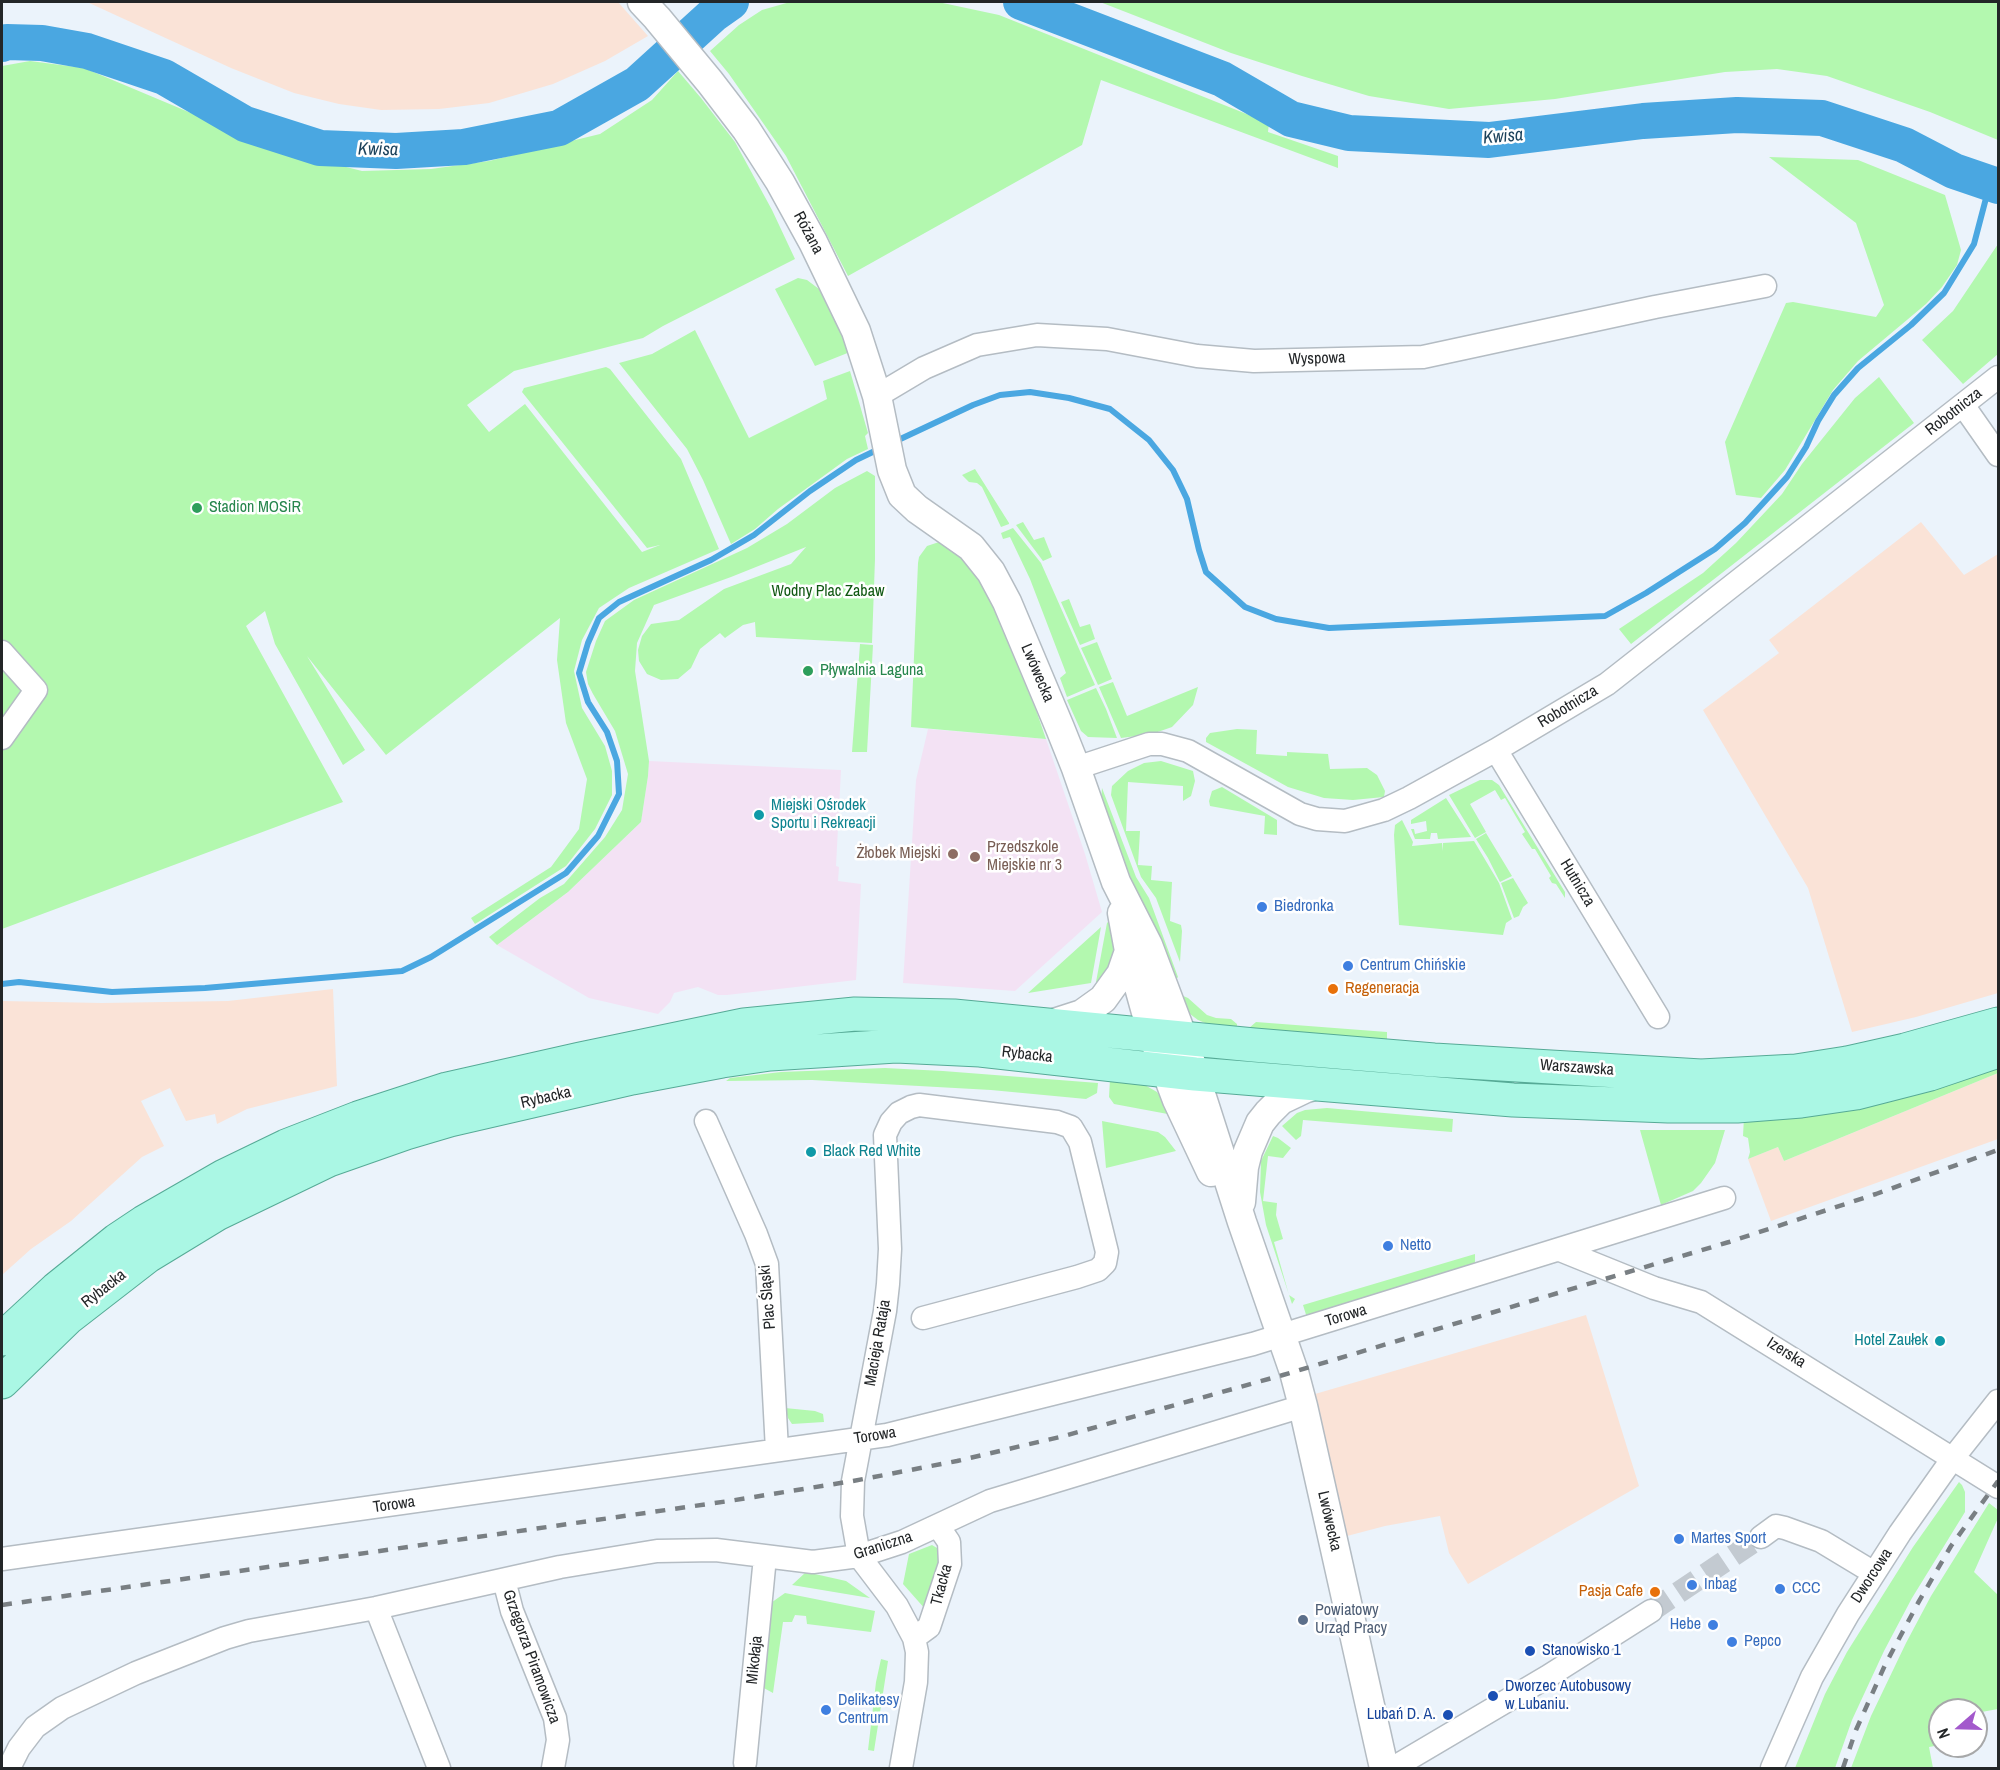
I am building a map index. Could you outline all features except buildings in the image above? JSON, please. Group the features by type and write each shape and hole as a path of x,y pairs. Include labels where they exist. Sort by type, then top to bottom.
{"main road":[{"name":"Rybacka","path":"2,1339 56,1289 117,1240 224,1176 286,1146 358,1118 447,1089 744,1025 855,1014 908,1014 1002,1019 1167,1036"},
{"name":"Warszawska","path":"1167,1036 1434,1060 1712,1076 1796,1071 1847,1063 1905,1050 1998,1024"},
{"name":"Rybacka","path":"2,1382 68,1318 106,1287 148,1256 191,1229 289,1178 344,1153 450,1120 632,1078 722,1061 804,1051 896,1046 980,1050 1180,1072"},
{"name":"Warszawska","path":"1180,1072 1558,1102 1737,1106 1801,1101 1856,1093 1930,1074 1998,1051"}],"street":[{"name":"Różana","path":"650,10 710,82 752,138 780,182 813,242 855,331 877,396 892,470 906,500"},
{"name":"Wyspowa","path":"877,396 924,368 977,345 1037,335 1107,339 1197,356 1254,361 1423,357 1765,286"},
{"name":"Robotnicza","path":"1076,768 1149,744 1162,744 1188,751 1300,814 1317,819 1344,821 1363,818 1401,802 1496,750 1607,684 1998,377"},
{"path":"1963,405 1998,455"},
{"name":"Lwówecka","path":"906,500 971,546 991,572 1007,602 1076,768 1116,882 1148,945 1167,1036"},
{"path":"2,652 36,690 2,738"},
{"name":"Hutnicza","path":"1496,750 1659,1017"},
{"name":"Lwówecka","path":"1116,882 1128,951 1167,1036 1242,1222 1303,1406 1384,1768"},
{"path":"1051,1024 1082,1014 1103,999 1121,974 1128,951"},
{"name":"Lwówecka","path":"1180,1072 1187,1123 1261,1277"},
{"path":"1242,1222 1241,1199 1244,1167 1260,1124 1281,1100 1323,1083"},
{"name":"Macieja Rataja","path":"859,1556 852,1516 853,1481 888,1284 890,1250 885,1154 887,1128 898,1113 919,1105 1056,1122 1071,1127 1080,1142 1107,1251 1105,1263 1098,1270 923,1318"},
{"name":"Plac Śląski","path":"706,1121 767,1264 777,1449"},
{"name":"Torowa","path":"2,1559 860,1439 916,1429 1281,1336 1724,1198"},
{"name":"Izerska","path":"1560,1250 1654,1288 1701,1302 1998,1487"},
{"name":"Dworcowa","path":"1772,1768 1812,1677 1874,1573 1953,1458 1998,1401"},
{"name":"Graniczna","path":"9,1768 24,1742 43,1720 62,1708 136,1672 249,1631 376,1608 560,1567 657,1551 716,1550 813,1562 859,1556 902,1542 990,1501 1303,1406"},
{"name":"Tkacka","path":"914,1638 929,1627 950,1564 949,1542 938,1526"},
{"path":"1761,1537 1776,1526 1785,1528 1821,1541 1874,1573"},
{"path":"859,1556 897,1606 914,1638 917,1652 918,1667 902,1768"},
{"name":"Mikołaja","path":"745,1762 765,1557"},
{"name":"Grzegorza Piramowicza","path":"504,1580 512,1611 555,1718 558,1740 553,1768"},
{"path":"376,1608 439,1768"},
{"path":"1393,1768 1651,1611"}],"shaded area":[{"path":"87,2 618,2 648,36 605,61 553,84 489,103 439,109 381,110 339,104 294,93 231,68"},
{"path":"1921,522 1964,575 1998,554 1998,993 1916,1017 1852,1032 1808,888 1703,710 1779,653 1769,640"},
{"path":"928,729 1046,739 1085,854 1102,912 1015,991 903,983 916,780"},
{"path":"649,761 841,770 836,866 839,867 838,881 861,884 856,980 727,995 718,995 698,987 674,993 670,1002 658,1014 589,998 497,945 568,892 641,822"},
{"path":"333,989 337,1086 247,1109 217,1124 215,1114 186,1121 170,1088 141,1101 164,1146 142,1157 71,1221 31,1249 2,1275 2,1001 102,1003 228,1001"},
{"path":"1998,1073 1998,1139 1771,1221 1748,1159 1778,1147 1784,1161"},
{"path":"1586,1315 1639,1486 1468,1584 1449,1553 1440,1516 1347,1536 1315,1394"}],"green space":[{"path":"790,2 938,2 999,15 1269,123 1268,132 1338,156 1338,168 1101,80 1082,145 848,276 786,156 729,74 710,51 739,25 762,10"},
{"path":"1100,2 1998,2 1998,140 1930,112 1827,76 1777,69 1725,72 1555,99 1449,109 1369,96 1302,76 1231,53"},
{"path":"30,61 84,68 279,150 362,171 431,169 489,161 600,134 652,100 678,71 735,142 772,210 795,259 643,338 514,371 467,405 489,432 525,404 642,552 660,545 647,548 522,392 524,388 606,367 610,369 681,459 719,549 629,588 599,608 582,640 574,671 582,708 605,746 612,771 612,795 595,829 566,866 475,924 471,918 551,867 579,829 587,779 566,723 557,660 560,618 386,755 307,656 365,750 343,765 275,644 265,611 246,626 343,802 2,929 2,66"},
{"path":"1769,157 1858,160 1945,195 1961,250 1957,265 1942,287 1926,304 1858,361 1833,390 1785,470 1761,498 1736,495 1725,442 1786,303 1793,302 1876,317 1884,305 1856,223"},
{"path":"1998,244 1998,354 1963,384 1922,340 1953,311"},
{"path":"798,278 807,280 819,289 850,352 815,366 775,289"},
{"path":"695,330 749,438 827,399 823,381 850,371 868,433 865,436 868,449 847,459 778,509 755,529 731,544 687,449 619,363 652,354"},
{"path":"1879,377 1914,423 1631,644 1619,629 1703,573 1736,543 1782,494 1802,464 1855,398"},
{"path":"975,469 1009,524 1001,527 982,487 977,483 969,482 962,475"},
{"name":"Wodny Plac Zabaw","path":"867,471 875,476 872,643 756,637 755,622 743,625 725,638 720,633 700,649 691,668 678,679 661,680 647,674 639,661 638,650 642,636 651,624 679,620 724,589 791,564 806,547 654,605 637,643 635,671 649,761 641,822 568,892 497,945 489,937 540,898 564,884 605,837 622,810 628,774 615,731 588,684 586,672 605,621 634,600 747,548 787,524 835,488"},
{"path":"1023,522 1034,540 1044,537 1052,557 1043,561 1016,525"},
{"path":"1013,528 1041,563 1095,685 1067,697 1060,678 1066,673 1030,579 1010,537 1003,539 1001,533"},
{"path":"939,542 947,544 968,560 987,593 1046,739 911,727 918,563 919,557 927,546"},
{"path":"1069,599 1080,627 1090,624 1095,639 1080,645 1061,602"},
{"path":"1097,642 1112,679 1098,685 1081,648"},
{"path":"860,644 873,645 867,752 852,752"},
{"path":"1113,682 1127,716 1198,687 1193,705 1172,727 1152,734 1121,738 1099,687"},
{"path":"1096,688 1117,738 1088,737 1081,731 1067,700"},
{"path":"1237,729 1257,730 1256,754 1287,756 1287,752 1328,754 1330,769 1367,768 1377,775 1385,791 1384,797 1353,800 1324,798 1288,787 1206,742 1210,733"},
{"path":"1161,761 1193,771 1195,781 1191,796 1183,801 1183,786 1128,782 1126,831 1140,831 1138,865 1152,866 1151,880 1172,882 1170,921 1181,925 1180,962 1156,898 1141,877 1111,795 1112,786 1128,771 1144,763"},
{"path":"1480,780 1492,780 1499,785 1565,892 1565,898 1556,884 1552,883 1549,878 1551,876 1535,849 1532,849 1522,834 1525,832 1505,798 1501,800 1495,790 1470,804 1486,832 1475,838 1449,795"},
{"path":"1222,787 1277,820 1277,835 1264,834 1265,816 1210,806 1212,791"},
{"path":"1102,788 1136,877 1149,898 1178,977 1172,985 1101,801"},
{"path":"1446,798 1471,837 1438,839 1437,833 1431,833 1430,839 1415,839 1411,829 1414,829 1415,834 1427,831 1426,821 1411,824 1411,820"},
{"path":"1402,820 1413,842 1412,846 1442,843 1443,851 1443,843 1474,841 1499,883 1512,919 1506,923 1503,935 1399,925 1394,835 1395,825"},
{"path":"1486,833 1512,876 1500,882 1476,839"},
{"path":"1513,878 1528,903 1523,907 1519,916 1514,918 1501,883"},
{"path":"1111,919 1118,951 1101,988 1096,982 1107,923"},
{"path":"1101,927 1091,983 1028,993"},
{"path":"1181,995 1188,998 1207,1015 1231,1019 1237,1024 1237,1030 1212,1026 1198,1020 1186,1011"},
{"path":"1256,1022 1387,1032 1387,1041 1249,1031 1249,1028"},
{"path":"1998,1063 1998,1073 1784,1161 1778,1147 1748,1159 1750,1152 1748,1138 1743,1136 1744,1117"},
{"path":"885,1068 1098,1083 1097,1093 1086,1099 991,1090 812,1080 726,1081 730,1078 781,1072"},
{"path":"1110,1079 1143,1084 1157,1092 1173,1115 1114,1104 1109,1097"},
{"path":"1327,1108 1453,1119 1452,1132 1303,1120 1301,1136 1296,1140 1282,1126 1297,1113"},
{"path":"1102,1121 1158,1132 1176,1151 1106,1168"},
{"path":"1640,1130 1725,1130 1715,1163 1701,1183 1693,1191 1661,1205"},
{"path":"1273,1136 1291,1148 1283,1158 1268,1156 1263,1201 1277,1203 1276,1215 1283,1239 1274,1242 1289,1294 1266,1225 1260,1192 1261,1161"},
{"path":"1475,1254 1475,1263 1468,1271 1308,1321 1303,1305"},
{"path":"785,1408 815,1411 823,1414 824,1422 792,1424"},
{"path":"1959,1482 1965,1492 1965,1512 1912,1598 1884,1651 1852,1720 1835,1768 1795,1768 1825,1694 1847,1652 1913,1547"},
{"path":"1989,1503 1998,1510 1998,1518 1974,1572 1998,1595 1998,1709 1988,1711 1988,1698 1928,1698 1928,1758 1931,1758 1933,1768 1851,1768 1871,1716 1931,1596"},
{"path":"932,1545 942,1551 926,1610 903,1584 909,1554"},
{"path":"806,1572 846,1581 870,1598 792,1585"},
{"path":"785,1593 875,1611 871,1632 807,1624 806,1616 795,1615 792,1622 783,1622 773,1693 762,1687 768,1605"},
{"path":"881,1659 888,1661 874,1751 868,1750"}],"waterway":[{"name":"Kwisa","path":"2,44 7,42 42,43 87,51 164,77 245,124 320,148 396,151 464,147 559,128 637,84 714,14 731,2"},
{"name":"Kwisa","path":"1021,2 1222,79 1291,119 1349,133 1489,140 1643,121 1737,115 1822,118 1904,145 1954,171 1998,186"},
{"path":"894,442 973,405 1000,395 1030,392 1069,398 1110,409 1149,440 1173,470 1187,499 1206,572 1245,607 1276,619 1329,628 1605,616 1715,549 1745,523 1787,477 1834,395 1858,368 1911,325 1944,293 1974,244 1990,183"},
{"path":"2,984 19,982 112,992 205,988 402,971 431,957 566,873 598,836 619,794 617,761 607,732 588,702 579,673 599,618 619,602 711,560 754,535 810,491 856,460 879,449"}],"tunnel":[{"path":"1651,1611 1761,1537"}],"railway":[{"path":"2,1605 729,1501 957,1461 1064,1436 1283,1375 1729,1242 1876,1194 1998,1150"},
{"path":"1843,1768 1856,1730 1885,1665 1918,1603 1951,1546 1998,1481"}],"place":[{"name":"Stadion MOSiR","path":"197,508"},
{"name":"Pływalnia Laguna","path":"808,671"},
{"name":"Miejski Ośrodek Sportu i Rekreacji","path":"759,815"},
{"name":"Żłobek Miejski","path":"953,854"},
{"name":"Przedszkole Miejskie nr 3","path":"975,857"},
{"name":"Biedronka","path":"1262,907"},
{"name":"Centrum Chińskie","path":"1348,966"},
{"name":"Regeneracja","path":"1333,989"},
{"name":"Black Red White","path":"811,1152"},
{"name":"Netto","path":"1388,1246"},
{"name":"Hotel Zaułek","path":"1940,1341"},
{"name":"Martes Sport","path":"1679,1539"},
{"name":"Inbag","path":"1692,1585"},
{"name":"CCC","path":"1780,1589"},
{"name":"Pasja Cafe","path":"1655,1592"},
{"name":"Powiatowy Urząd Pracy","path":"1303,1620"},
{"name":"Hebe","path":"1713,1625"},
{"name":"Pepco","path":"1732,1642"},
{"name":"Stanowisko 1","path":"1530,1651"},
{"name":"Dworzec Autobusowy w Lubaniu.","path":"1493,1696"},
{"name":"Delikatesy Centrum","path":"826,1710"},
{"name":"Lubań D. A.","path":"1448,1715"}]}
